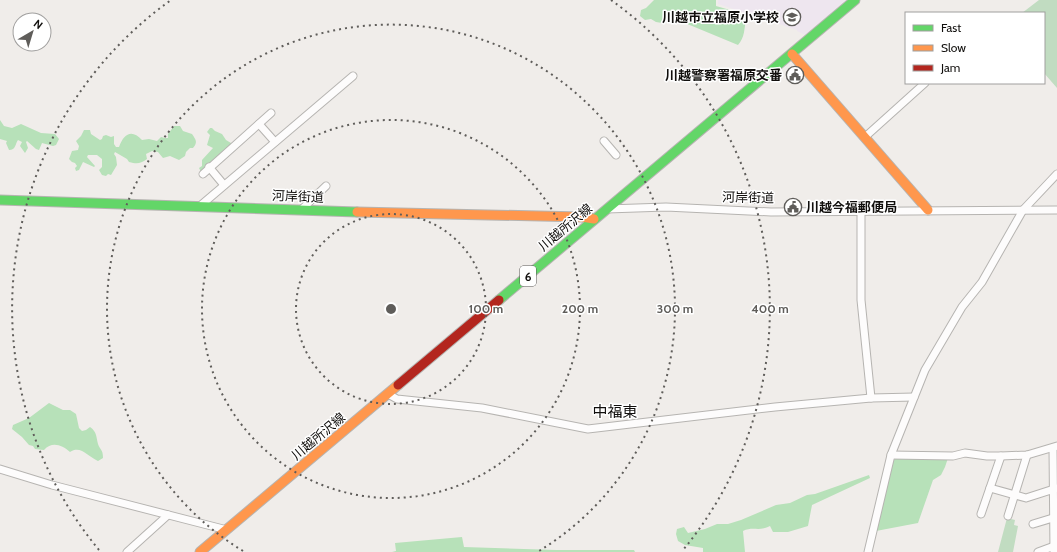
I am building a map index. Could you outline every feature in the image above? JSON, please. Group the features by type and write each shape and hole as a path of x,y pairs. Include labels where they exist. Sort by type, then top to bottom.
{"main road":[{"name":"川越所沢線","path":"200,552 855,0"},
{"path":"792,54 928,210"},
{"name":"河岸街道","path":"0,200 300,210 582,217 594,219"}],"street":[{"path":"200,206 353,76"},
{"path":"865,137 924,84"},
{"path":"203,174 209,167 271,113"},
{"path":"259,124 275,142"},
{"path":"604,141 616,155"},
{"path":"209,167 224,185"},
{"path":"868,552 891,455 925,370 962,307 982,282 1023,210 1057,174"},
{"path":"300,210 326,186"},
{"name":"河岸街道","path":"606,209 666,207 771,212 861,210 1057,210"},
{"path":"861,210 861,300 871,398"},
{"path":"388,394 397,399 482,408 588,429 775,407 871,398 914,397"},
{"path":"891,455 1028,455 1055,447 1055,548 1038,552"},
{"path":"1008,516 1028,455"},
{"path":"981,514 1001,456"},
{"path":"0,469 52,485 227,530"},
{"path":"990,488 1026,498 1055,488"},
{"path":"127,552 168,515"},
{"path":"1033,524 1055,517"}],"shaded area":[{"name":"川越市立福原小学校","path":"718,0 846,0 805,35 797,30 718,4"}],"green space":[{"path":"654,0 716,0 716,6 737,12 746,20 742,39 738,45 668,16 662,23 651,19 645,20 640,16 641,10 646,8"},
{"path":"1039,0 1057,0 1057,88 1045,74 1045,12 1023,12"},
{"path":"0,120 4,126 12,128 21,124 41,133 55,134 59,139 56,145 53,146 42,143 39,150 27,141 28,148 25,153 20,146 22,142 18,140 14,148 9,150 6,143 7,141 0,139"},
{"path":"174,126 180,126 183,131 192,134 196,141 193,148 190,148 186,152 185,156 179,160 170,156 163,158 158,152 152,151 146,154 147,159 140,163 134,163 129,162 127,159 115,152 114,154 117,165 111,175 108,174 106,176 102,175 99,170 102,167 102,159 97,155 88,155 87,157 95,166 94,167 83,162 79,170 76,171 75,168 77,166 69,159 72,151 78,150 79,146 76,141 84,130 90,130 91,134 100,140 106,135 111,137 114,136 114,144 116,147 119,147 123,138 129,134 135,134 142,140 149,139 157,141 161,137 168,138 168,134"},
{"path":"210,128 222,134 232,145 201,172 199,168 202,166 202,160 213,148 207,145 210,135 207,132"},
{"path":"49,403 63,410 70,410 76,414 79,428 82,431 90,427 94,431 103,458 98,461 84,452 74,450 70,452 64,447 57,445 47,447 44,450 35,449 12,429 13,425 29,418"},
{"path":"948,458 941,475 933,480 918,523 876,531 893,461 895,459"},
{"path":"869,475 870,478 812,505 808,526 788,532 773,532 770,526 763,529 750,529 743,531 745,552 703,552 703,548 685,545 678,541 676,534 677,529 684,527 688,533 705,529 717,524 728,524 776,505 790,503 807,495 815,494"},
{"path":"1007,518 1015,520 1014,525 1018,526 1013,552 998,552"},
{"path":"462,537 464,547 556,550 634,550 635,552 392,552 396,551 395,543"}],"traffic: fast":[{"path":"499,300 855,0"},
{"path":"0,200 357,212"}],"traffic: slow":[{"path":"792,54 928,210"},
{"path":"357,212 582,217 594,219"},
{"path":"200,552 398,385"}],"traffic: jam":[{"path":"398,385 499,300"}],"place":[{"name":"川越市立福原小学校","path":"792,17"},
{"name":"川越警察署福原交番","path":"795,75"},
{"name":"川越今福郵便局","path":"793,207"}],"district":[{"name":"中福東","path":"615,412"}]}
